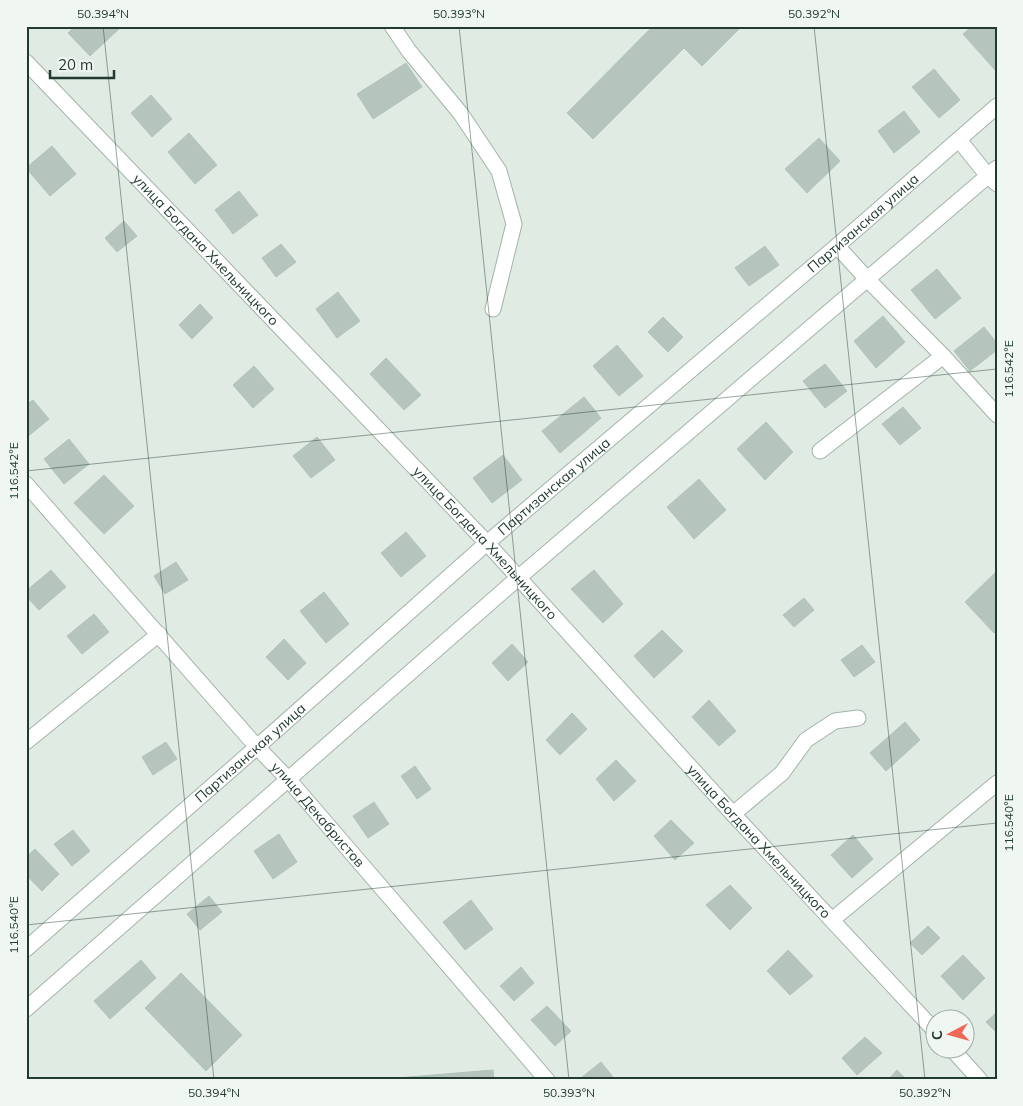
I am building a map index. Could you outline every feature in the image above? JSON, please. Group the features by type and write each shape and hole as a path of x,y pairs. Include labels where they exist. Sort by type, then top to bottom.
{"street":[{"path":"392,26 409,51 461,114 499,171 514,224 493,309"},
{"name":"улица Богдана Хмельницкого","path":"26,62 487,543 733,814 926,1021"},
{"name":"Партизанская улица","path":"26,949 487,543 837,246 997,106"},
{"path":"26,1008 518,578 867,279 994,176 959,140"},
{"path":"837,246 997,415"},
{"path":"820,451 943,356"},
{"name":"улица Декабристов","path":"26,484 288,779 547,1080"},
{"path":"26,742 159,634"},
{"path":"733,814 782,772 806,740 835,721 858,718"},
{"path":"832,920 997,783"},
{"path":"960,1058 980,1080"}],"building":[{"path":"75,26 121,27 90,56 68,33"},
{"path":"653,26 742,26 702,66 684,48 593,139 567,113"},
{"path":"973,26 997,26 997,68 995,70 963,34"},
{"path":"406,63 422,87 373,119 357,94"},
{"path":"934,69 960,100 939,118 912,87"},
{"path":"151,95 172,119 152,137 131,113"},
{"path":"904,111 920,132 894,153 878,131"},
{"path":"189,133 217,165 195,184 168,152"},
{"path":"819,138 840,161 807,193 785,169"},
{"path":"52,146 76,174 50,196 26,168"},
{"path":"239,191 258,215 233,234 215,210"},
{"path":"124,221 137,236 117,252 105,238"},
{"path":"281,244 296,262 276,277 262,258"},
{"path":"765,246 779,265 749,286 735,268"},
{"path":"937,269 961,298 935,319 911,290"},
{"path":"338,292 360,321 337,338 316,309"},
{"path":"200,304 213,318 192,339 179,325"},
{"path":"883,316 905,342 876,368 854,341"},
{"path":"663,317 683,337 668,352 648,332"},
{"path":"984,327 997,343 997,350 970,371 954,351"},
{"path":"617,345 643,376 619,396 593,366"},
{"path":"386,358 421,395 404,410 370,374"},
{"path":"825,364 847,391 825,408 803,381"},
{"path":"254,366 274,389 253,408 233,385"},
{"path":"584,397 601,418 560,453 542,431"},
{"path":"33,400 49,419 26,438 26,405"},
{"path":"903,407 921,428 900,445 882,424"},
{"path":"766,422 793,452 765,480 737,449"},
{"path":"317,437 335,460 311,478 293,456"},
{"path":"69,439 89,464 64,484 44,459"},
{"path":"503,455 522,480 492,503 473,478"},
{"path":"104,475 134,506 104,534 74,503"},
{"path":"699,479 726,510 694,539 667,507"},
{"path":"406,532 426,556 401,577 381,553"},
{"path":"176,562 188,580 165,594 154,576"},
{"path":"51,570 66,587 39,610 26,596 26,591"},
{"path":"594,570 623,604 603,623 571,589"},
{"path":"997,571 997,630 994,633 965,602"},
{"path":"324,592 349,624 326,643 300,611"},
{"path":"804,598 814,610 794,627 783,615"},
{"path":"94,614 109,632 82,654 67,636"},
{"path":"662,630 683,651 654,678 634,656"},
{"path":"284,639 306,663 288,680 266,657"},
{"path":"512,644 528,662 508,681 492,663"},
{"path":"862,645 875,662 854,677 841,660"},
{"path":"709,700 736,731 719,746 692,717"},
{"path":"572,713 587,729 560,755 546,740"},
{"path":"905,722 920,740 886,771 870,753"},
{"path":"166,742 177,759 153,775 142,757"},
{"path":"616,760 636,781 614,801 596,779"},
{"path":"415,766 431,789 417,799 401,776"},
{"path":"374,802 389,824 368,838 353,816"},
{"path":"671,820 694,843 675,860 654,836"},
{"path":"73,830 90,851 72,866 54,844"},
{"path":"279,834 297,862 273,879 254,851"},
{"path":"853,835 873,859 852,878 831,855"},
{"path":"35,849 59,874 42,891 26,875 26,857"},
{"path":"730,885 752,908 730,930 706,905"},
{"path":"209,896 222,912 200,930 187,914"},
{"path":"471,900 493,929 465,950 443,922"},
{"path":"928,926 940,938 922,955 910,943"},
{"path":"788,950 813,976 790,995 767,971"},
{"path":"963,955 985,978 963,1000 941,976"},
{"path":"141,960 156,978 110,1019 94,1001"},
{"path":"521,967 534,983 514,1001 500,986"},
{"path":"181,973 242,1035 206,1071 145,1008"},
{"path":"547,1006 571,1031 555,1046 531,1020"},
{"path":"997,1012 997,1033 986,1022"},
{"path":"865,1037 882,1053 857,1075 842,1058"},
{"path":"601,1062 613,1077 610,1080 582,1080 581,1078"},
{"path":"493,1070 494,1080 373,1080"},
{"path":"897,1070 907,1080 888,1080"}]}
